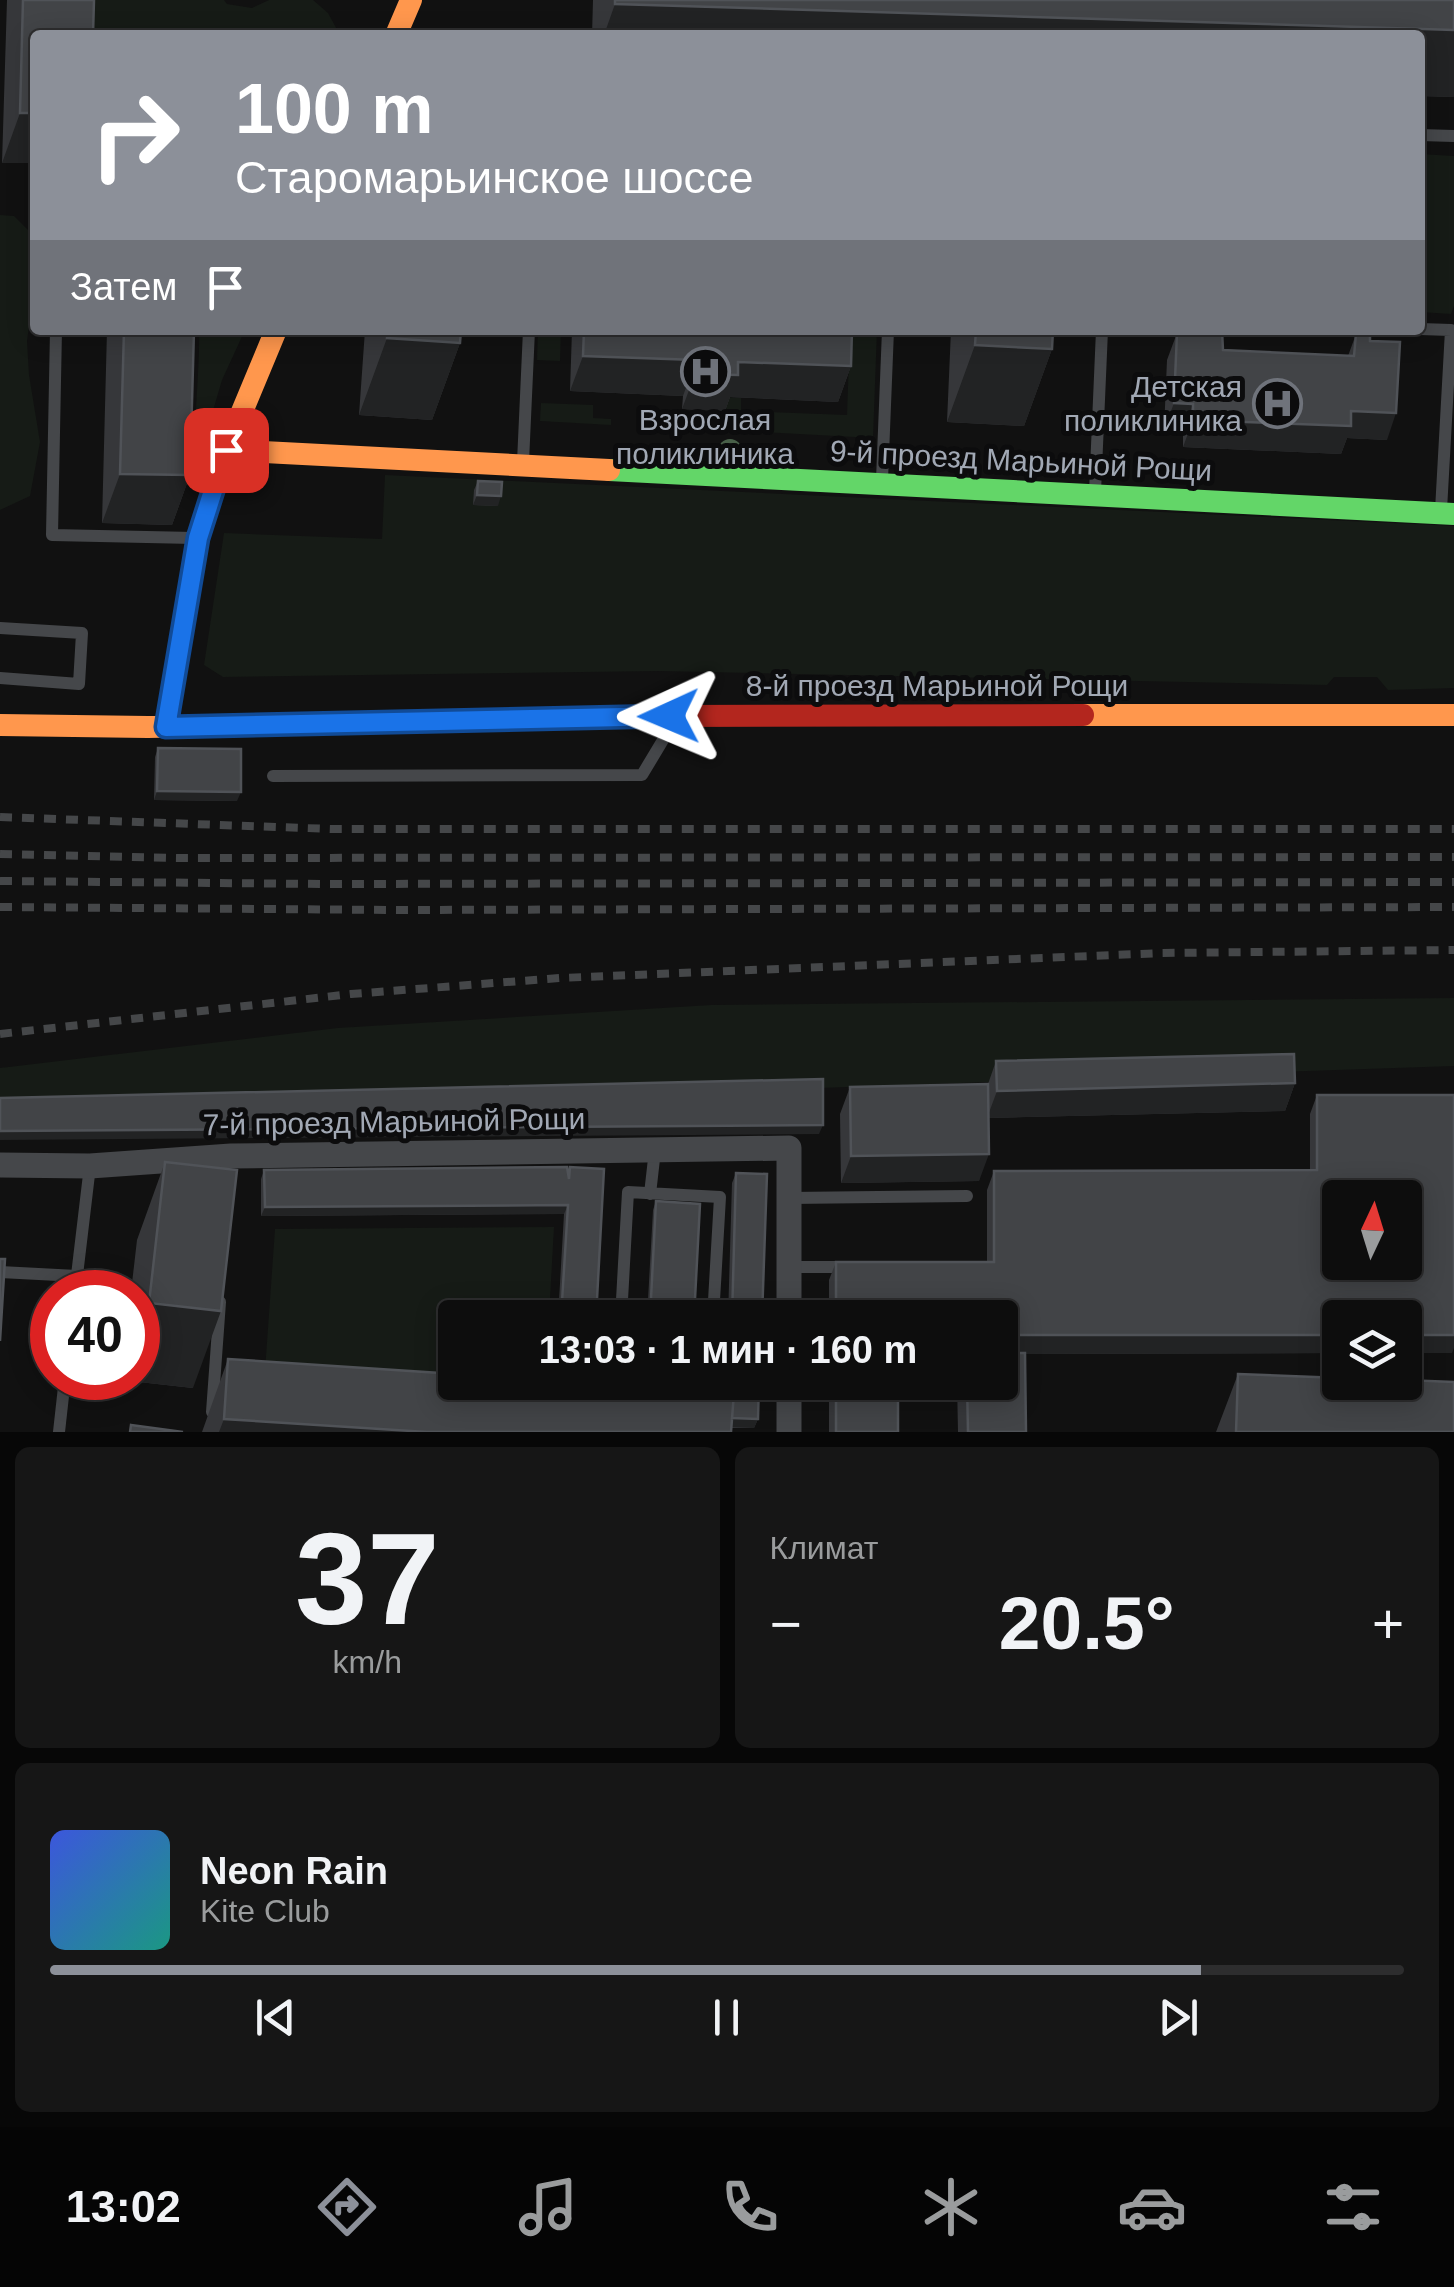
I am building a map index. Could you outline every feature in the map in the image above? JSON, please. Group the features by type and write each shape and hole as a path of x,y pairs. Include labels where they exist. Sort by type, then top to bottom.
{"street":[{"path":"398,30 410,0"},
{"path":"166,727 198,538 226,450 274,335"},
{"name":"9-й проезд Марьиной Рощи","path":"226,450 1447,513"},
{"name":"8-й проезд Марьиной Рощи","path":"0,725 166,727 669,716 1454,715"},
{"name":"7-й проезд Марьиной Рощи","path":"0,1165 230,1165 789,1148 789,1198"},
{"path":"789,1198 789,1300"},
{"path":"788,1432 789,1400"}],"lane":[{"path":"1425,135 1454,136"},
{"path":"1425,329 1451,330 1447,513"},
{"path":"56,335 52,535 198,538"},
{"path":"522,465 528,335"},
{"path":"882,483 888,335"},
{"path":"1095,495 1102,335"},
{"path":"0,628 82,634 79,684 0,678"},
{"path":"273,776 642,774 669,730 669,716"},
{"path":"650,1194 654,1150"},
{"path":"78,1270 90,1166"},
{"path":"621,1300 628,1192 720,1197 714,1300"},
{"path":"789,1198 968,1196"},
{"path":"789,1267 868,1267"},
{"path":"0,1272 30,1274"},
{"path":"222,1282 212,1412 227,1413"},
{"path":"59,1432 63,1400"},
{"path":"706,1432 708,1400"}],"shaded area":[{"path":"93,0 224,0 227,4 252,8 269,0 313,0 328,13 337,30 91,30"},
{"path":"1425,154 1454,156 1451,314 1425,312"},
{"path":"0,215 14,216 30,232 27,341 40,442 30,496 0,510"},
{"path":"199,335 243,335 222,380 207,431 196,448 196,418"},
{"path":"538,335 561,335 560,361 537,360"},
{"path":"850,335 877,335 873,438 724,430 725,397 741,398 741,411 847,415"},
{"path":"541,403 593,405 593,418 611,419 611,425 540,421"},
{"path":"385,475 1454,526 1454,688 1388,690 1377,677 1334,677 1327,685 660,671 223,677 204,665 224,533 382,539"},
{"path":"1454,998 1454,1066 819,1088 0,1107 0,1068 338,1028 711,1005"},
{"path":"554,1227 550,1300 438,1300 438,1384 263,1399 275,1229"}],"building":[{"path":"23,0 94,0 93,30 30,30 30,113 20,113"},
{"path":"615,0 1454,0 1454,30 615,4"},
{"path":"124,335 194,335 190,475 120,474"},
{"path":"387,335 461,335 460,343 387,338"},
{"path":"584,335 852,335 851,366 738,362 738,375 695,374 696,360 583,356"},
{"path":"976,335 1053,335 1052,349 975,345"},
{"path":"1177,335 1222,335 1223,350 1354,356 1356,335 1370,335 1370,341 1400,342 1396,413 1351,411 1351,426 1193,420 1193,404 1174,403"},
{"path":"478,481 502,482 501,496 477,495"},
{"path":"158,748 241,749 241,792 157,791"},
{"path":"1294,1054 1295,1083 997,1091 996,1061"},
{"path":"823,1079 823,1125 0,1131 0,1098"},
{"path":"988,1084 989,1154 851,1156 850,1087"},
{"path":"1317,1095 1454,1095 1454,1335 1422,1335 1422,1300 1322,1300 1322,1335 1018,1335 1018,1300 836,1300 836,1262 994,1262 994,1171 1317,1170"},
{"path":"165,1162 237,1170 221,1311 160,1304 160,1270 153,1270"},
{"path":"567,1167 569,1179 570,1167 604,1169 597,1300 562,1300 568,1205 265,1207 264,1170"},
{"path":"736,1173 767,1174 763,1300 732,1300"},
{"path":"656,1201 700,1204 695,1300 651,1300"},
{"path":"0,1259 5,1259 0,1341"},
{"path":"1018,1353 1025,1353 1026,1432 968,1432 967,1400 1018,1400"},
{"path":"228,1359 438,1373 438,1400 733,1400 731,1432 427,1432 224,1419"},
{"path":"1238,1374 1322,1377 1322,1400 1422,1400 1422,1381 1454,1382 1454,1432 1236,1432"},
{"path":"733,1400 759,1400 758,1419 732,1418"},
{"path":"836,1400 898,1400 898,1432 836,1432"},
{"path":"131,1425 183,1432 130,1432"}],"railway":[{"path":"0,817 332,829 1454,829"},
{"path":"0,854 181,858 1454,857"},
{"path":"0,881 1454,882"},
{"path":"0,907 1454,907"},
{"path":"0,1034 351,994 560,978 1162,953 1454,950"}],"traffic: fast":[{"path":"609,470 1454,514"}],"traffic: slow":[{"path":"398,30 411,0"},
{"path":"166,727 198,538 226,450 274,335"},
{"path":"226,450 609,470"},
{"path":"1083,715 1454,715"},
{"path":"0,725 148,727 481,720"}],"traffic: jam":[{"path":"481,720 1083,715"}],"place":[{"name":"Взрослая поликлиника","path":"705,371"},
{"name":"Детская поликлиника","path":"1277,404"}],"route":[{"path":"226,450 198,538 166,727 669,716"}]}
